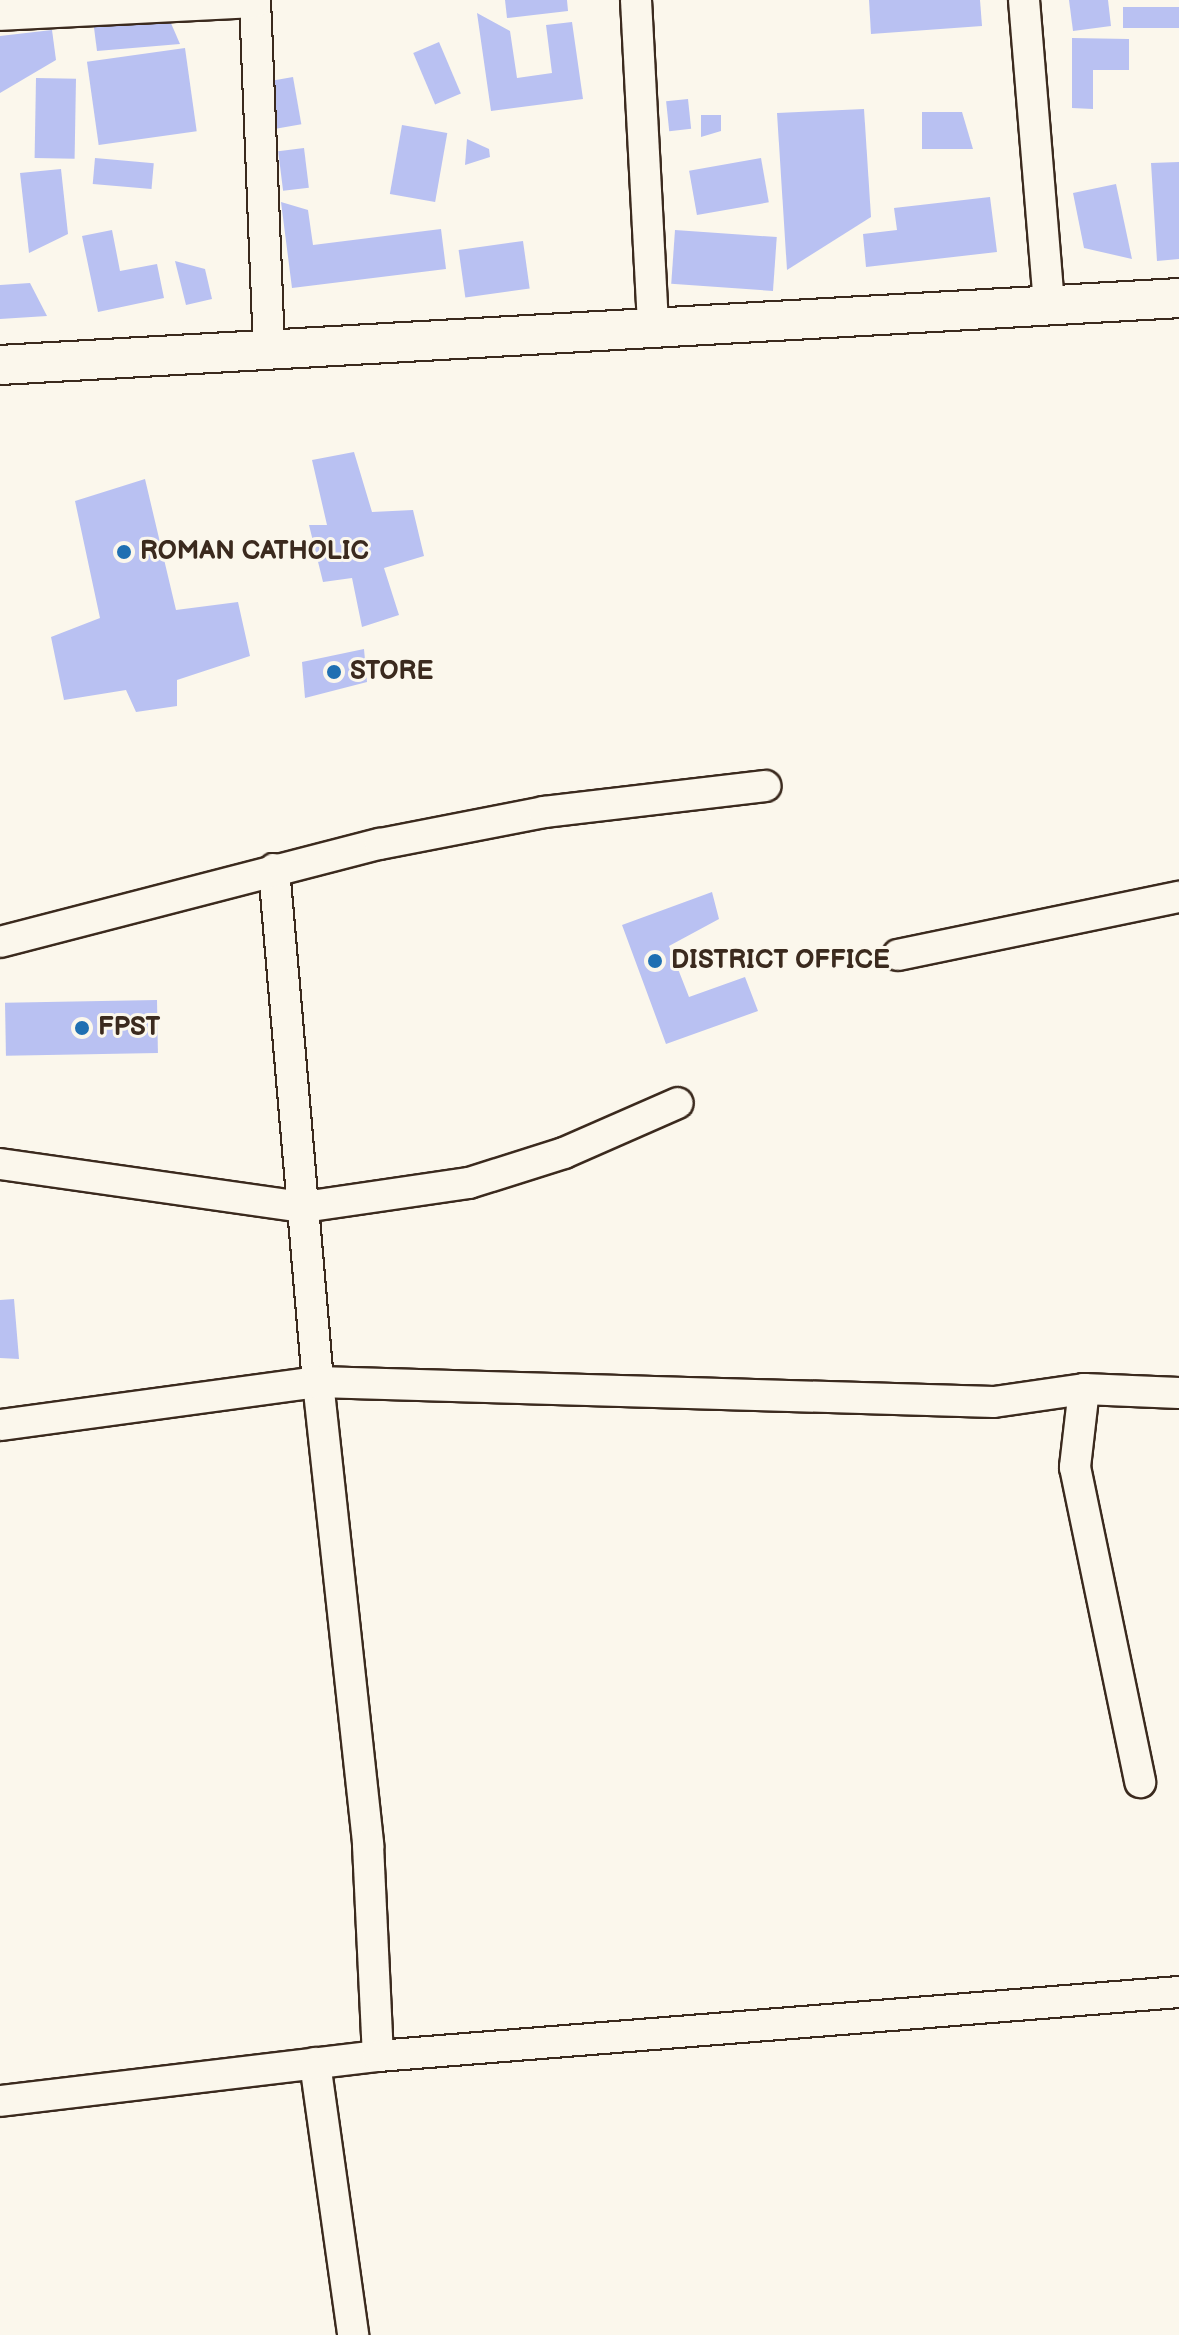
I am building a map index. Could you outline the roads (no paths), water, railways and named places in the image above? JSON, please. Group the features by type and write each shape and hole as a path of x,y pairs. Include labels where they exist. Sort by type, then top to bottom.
{"street":[{"path":"636,0 653,327"},
{"path":"1024,0 1049,305"},
{"path":"0,15 255,1 269,351"},
{"path":"0,365 1179,298"},
{"path":"0,942 274,869 544,812 765,786"},
{"path":"274,869 318,1382 368,1845 378,2056"},
{"path":"898,955 1179,897"},
{"path":"0,1164 304,1207 469,1183 564,1153 678,1103"},
{"path":"0,1425 318,1382 994,1402 1084,1389 1179,1393"},
{"path":"1084,1389 1075,1467 1140,1782"},
{"path":"0,2101 378,2056 1179,1992"},
{"path":"315,2063 353,2335"}],"place":[{"name":"ROMAN CATHOLIC","path":"124,552"},
{"name":"STORE","path":"334,672"},
{"name":"DISTRICT OFFICE","path":"655,961"},
{"name":"FPST","path":"82,1028"}]}
